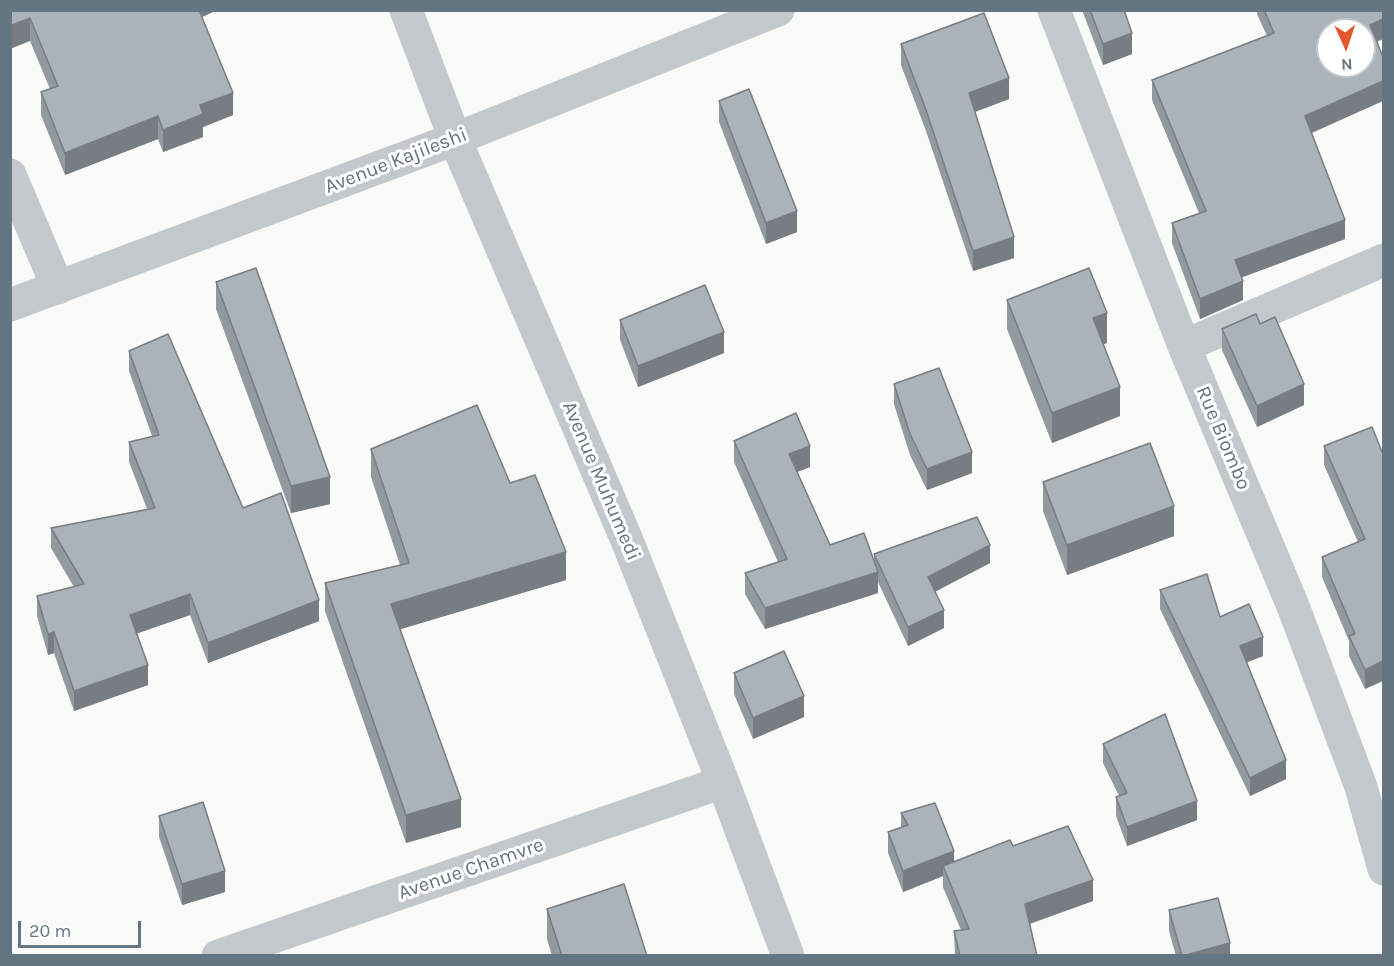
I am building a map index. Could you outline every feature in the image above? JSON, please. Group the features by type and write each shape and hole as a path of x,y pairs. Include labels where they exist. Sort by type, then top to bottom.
{"street":[{"name":"Avenue Muhumedi","path":"406,10 455,139 621,527 723,782 788,956"},
{"name":"Avenue Kajileshi","path":"10,305 455,139 778,10"},
{"name":"Rue Biombo","path":"1054,10 1184,346 1293,606 1372,782 1383,869"},
{"path":"10,175 58,288"},
{"path":"1184,346 1383,260"},
{"name":"Avenue Chamvre","path":"218,956 723,782"}],"building":[{"path":"10,10 199,10 233,93 200,105 203,114 163,130 158,116 65,153 41,92 58,86 30,18 10,26"},
{"path":"1090,10 1124,10 1132,33 1103,44"},
{"path":"1264,10 1383,10 1383,19 1376,22 1376,18 1316,18 1316,78 1376,78 1376,40 1383,57 1383,81 1305,116 1345,220 1235,260 1243,281 1200,299 1172,223 1206,211 1152,80 1274,33"},
{"path":"984,13 1009,78 969,93 1014,237 973,251 926,110 901,44"},
{"path":"749,89 797,211 766,223 719,101"},
{"path":"256,268 330,477 291,486 216,282"},
{"path":"1089,268 1107,313 1093,318 1120,387 1052,413 1007,300"},
{"path":"705,285 724,332 638,366 620,320"},
{"path":"1256,314 1260,324 1275,317 1304,384 1257,406 1222,329"},
{"path":"168,334 243,508 281,493 319,600 208,643 190,594 130,615 148,665 74,691 54,632 48,634 37,596 84,584 51,528 155,508 129,442 159,435 129,351"},
{"path":"939,368 972,452 927,469 910,434 894,384"},
{"path":"477,405 510,483 535,475 566,552 391,604 461,799 406,815 325,583 409,563 371,449"},
{"path":"796,413 810,446 789,454 830,545 864,533 878,572 765,608 745,573 787,559 734,441"},
{"path":"1372,427 1383,454 1383,661 1365,670 1349,636 1355,634 1322,557 1365,539 1324,446"},
{"path":"1150,443 1174,506 1067,545 1043,482"},
{"path":"977,517 990,545 928,577 944,610 908,627 874,554"},
{"path":"1207,574 1220,617 1249,604 1263,637 1240,646 1286,760 1250,778 1160,590"},
{"path":"784,651 804,696 753,718 734,673"},
{"path":"1165,714 1197,801 1127,827 1116,797 1127,793 1103,744"},
{"path":"203,802 225,871 182,884 159,816"},
{"path":"935,803 954,851 903,871 888,832 908,825 901,813"},
{"path":"1068,826 1093,880 1025,904 1037,956 960,956 954,931 969,929 943,866 1010,840 1013,846"},
{"path":"624,884 647,956 562,956 547,909"},
{"path":"1218,898 1230,943 1182,956 1169,910"}]}
